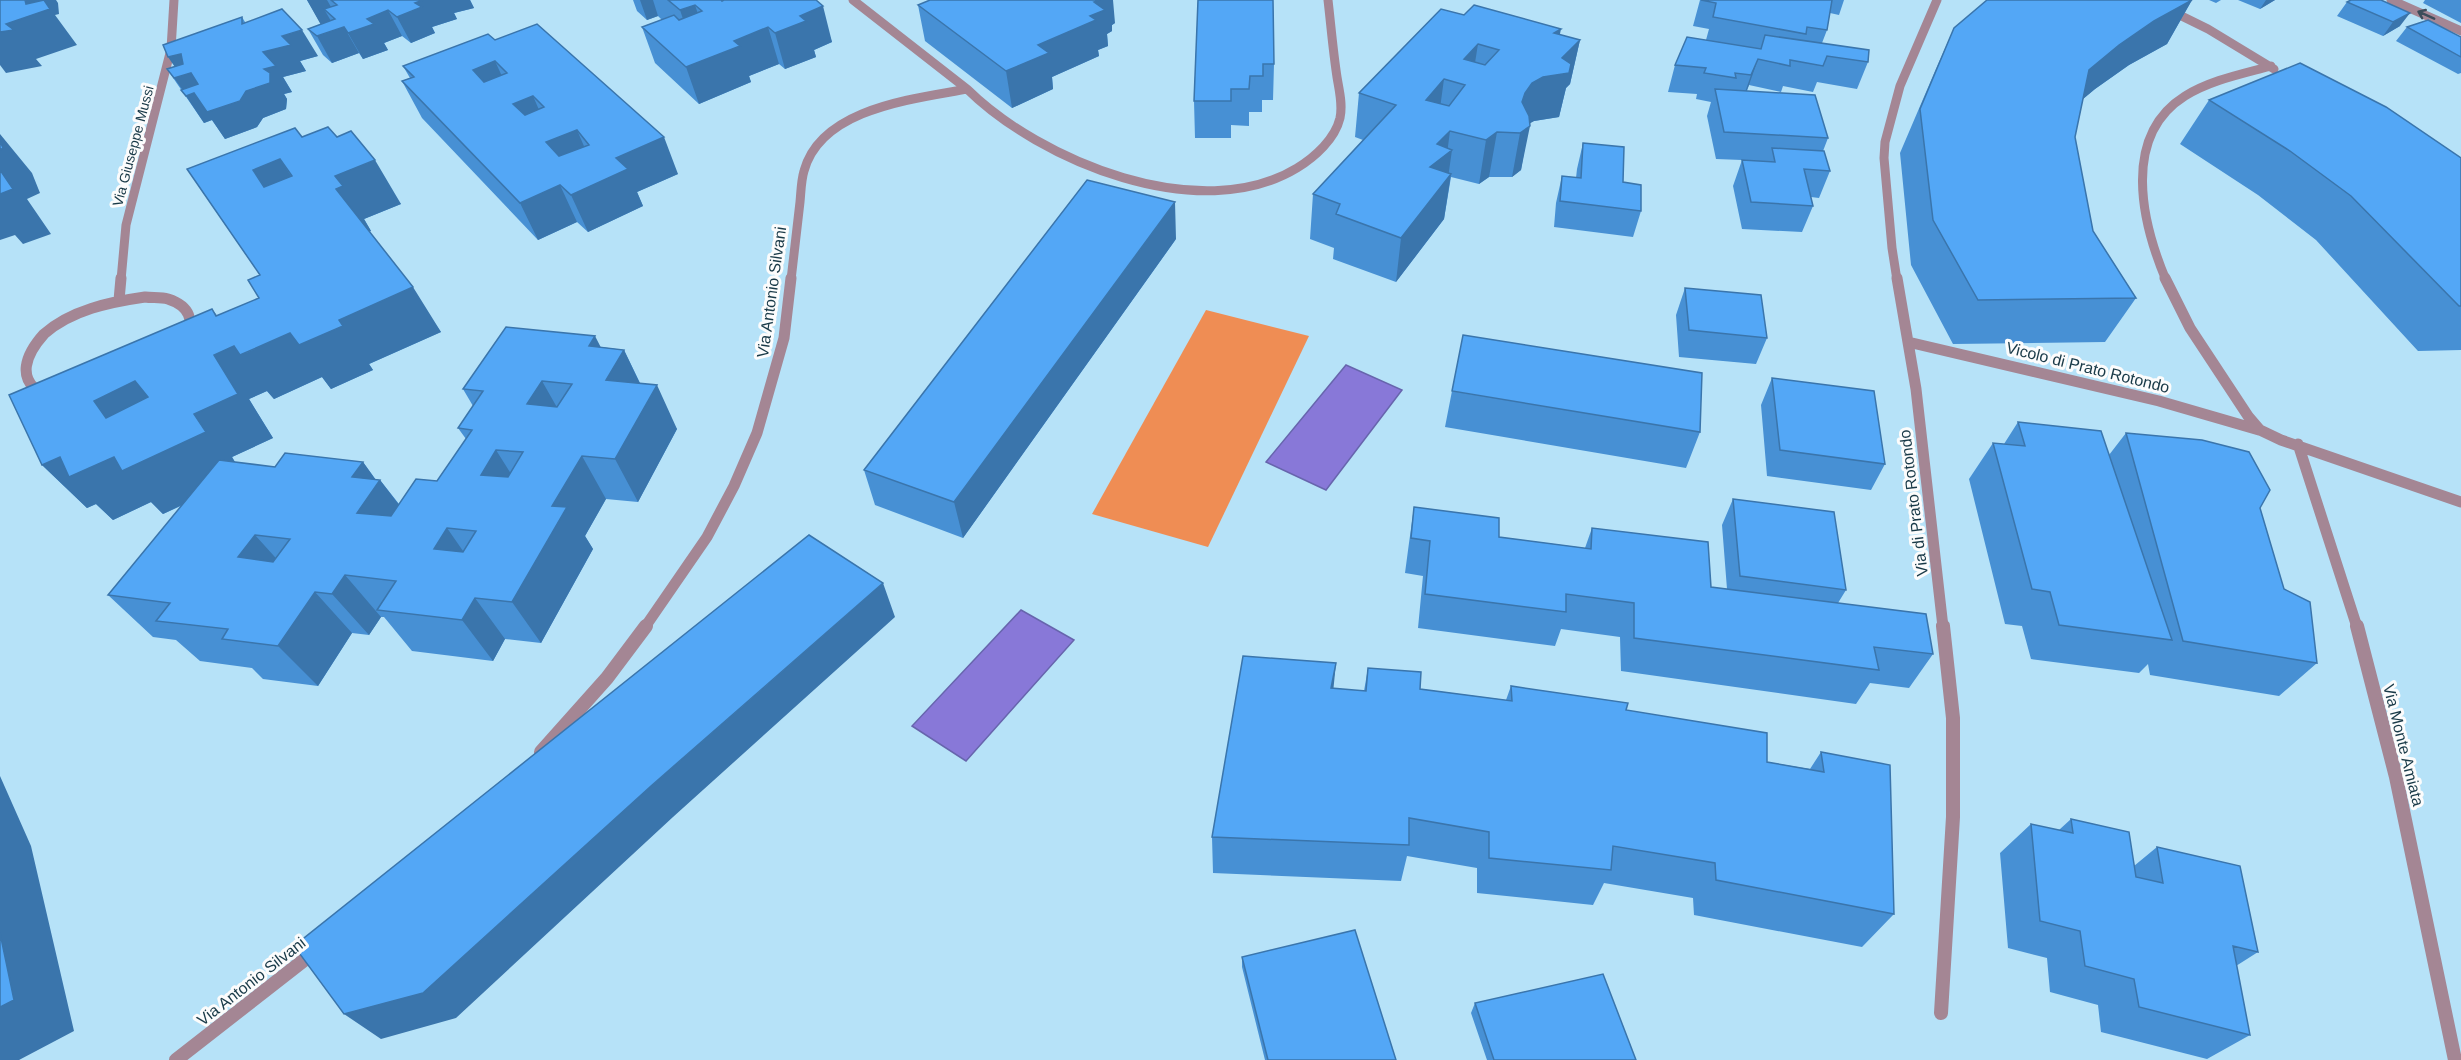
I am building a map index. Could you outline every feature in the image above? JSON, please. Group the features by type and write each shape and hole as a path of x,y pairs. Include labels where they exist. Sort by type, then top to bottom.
{"street":[{"name":"Via Giuseppe Mussi","path":"118,300 126,225 169,59 174,0"},
{"path":"853,0 967,89 994,114 1050,146 1116,177 1149,186 1180,190 1225,189 1261,184 1283,177 1305,163 1331,137 1339,119 1340,100 1328,0"},
{"name":"Via di Prato Rotondo","path":"1937,0 1900,86 1885,150 1884,171 1892,248 1908,342 1932,519 1953,718 1954,806 1941,1012"},
{"path":"2149,0 2208,29 2276,69 2203,87 2175,103 2152,132 2143,157 2145,219 2165,279 2195,338 2259,430 2461,502"},
{"path":"2391,0 2461,32"},
{"name":"Via Antonio Silvani","path":"532,760 607,678 636,641 707,537 734,486 757,433 784,338 804,170 812,153 834,129 859,116 893,105 967,89"},
{"path":"145,297 167,299 183,307 190,320 189,335 179,353 161,369 134,385 106,396 77,401 52,400 33,394 22,383 21,368 29,351 44,335 66,320 92,307 118,300 145,297"},
{"name":"Vicolo di Prato Rotondo","path":"1908,342 2159,401 2259,430"},
{"name":"Via Monte Amiata","path":"2298,444 2353,610 2379,710 2406,822 2456,1060"},
{"name":"Via Antonio Silvani","path":"176,1060 324,944"}],"shaded area":[{"path":"1206,310 1309,336 1208,547 1092,514"},
{"path":"1346,365 1402,390 1326,490 1266,462"},
{"path":"1021,610 1074,640 966,761 912,726"}],"building":[{"path":"0,0 25,0 26,4 44,0 50,9 6,24 14,30 0,32"},
{"path":"331,0 423,0 415,3 422,7 397,17 388,10 367,19 374,24 348,33 344,27 317,36 308,29 335,19 324,9 337,5"},
{"path":"668,0 816,0 823,6 800,16 806,21 775,33 768,27 734,41 740,46 686,67 642,27 674,15 679,20 702,11 695,5 680,10"},
{"path":"930,0 1100,0 1094,2 1105,10 1090,16 1096,20 1038,45 1049,53 1006,71 918,5"},
{"path":"1198,0 1273,0 1274,64 1263,64 1263,76 1250,76 1249,89 1231,89 1231,101 1194,101"},
{"path":"1701,0 1832,0 1827,30 1807,27 1806,34 1713,17 1716,3"},
{"path":"1987,0 2192,0 2154,21 2119,45 2089,70 2075,137 2093,231 2136,298 1978,300 1933,220 1920,109 1954,28"},
{"path":"2381,0 2410,13 2393,22 2347,2"},
{"path":"1474,5 1561,29 1554,33 1580,40 1562,58 1571,64 1569,73 1543,77 1532,83 1522,102 1529,116 1530,126 1520,133 1497,132 1486,140 1450,131 1437,144 1452,150 1430,167 1451,174 1401,238 1336,214 1340,204 1313,194 1396,105 1359,93 1441,9 1464,15","holes":["1478,44 1499,50 1485,65 1464,59","1444,79 1465,85 1449,106 1426,100"]},
{"path":"282,9 302,30 282,36 291,45 263,52 276,66 264,69 270,73 270,83 246,91 240,101 207,112 194,93 186,96 181,90 198,84 191,73 174,78 167,69 183,64 181,54 168,57 163,45 242,17 242,24"},
{"path":"2428,20 2461,37 2461,57 2407,27"},
{"path":"537,24 664,137 616,158 628,169 571,195 560,185 520,203 402,81 414,77 403,66 488,34 495,40","holes":["495,61 507,73 484,82 473,70","533,96 544,107 525,115 513,104","577,130 589,145 559,156 546,142"]},
{"path":"1765,35 1869,50 1868,62 1827,56 1823,66 1790,60 1790,66 1758,59 1751,75 1735,73 1736,78 1704,73 1706,68 1675,65 1687,37 1761,49"},
{"path":"2300,63 2386,107 2461,158 2461,306 2351,196 2290,151 2209,100"},
{"path":"1715,89 1815,95 1828,138 1724,132"},
{"path":"328,127 337,137 351,131 375,160 335,176 343,186 336,189 413,287 339,320 343,326 299,345 290,333 240,355 234,346 214,355 238,394 194,414 206,432 122,471 114,457 69,477 60,457 42,465 9,395 212,309 216,316 259,298 248,280 260,275 187,169 295,128 302,137","holes":["280,159 292,176 264,187 253,170","135,381 148,397 106,418 94,401"]},
{"path":"1583,143 1624,147 1623,182 1641,185 1641,211 1560,201 1562,176 1581,178"},
{"path":"1772,148 1824,151 1830,171 1804,169 1813,206 1751,202 1742,160 1775,162"},
{"path":"0,170 13,189 0,194"},
{"path":"1087,180 1175,202 954,502 864,470"},
{"path":"1685,288 1761,295 1767,338 1689,330"},
{"path":"506,327 595,336 589,346 624,350 606,380 657,385 615,459 582,456 552,506 567,507 512,602 475,598 462,620 377,610 396,581 345,575 332,594 315,592 278,646 222,639 228,629 156,621 170,603 108,595 219,460 275,467 285,453 363,462 352,477 380,480 357,513 391,516 416,479 437,481 472,430 458,428 483,391 463,389","holes":["542,381 572,384 557,407 527,404","496,450 523,452 508,477 481,475","447,528 476,531 463,552 434,549","255,535 290,539 273,562 238,557"]},
{"path":"1463,335 1702,373 1700,432 1452,391"},
{"path":"1772,378 1874,391 1885,464 1780,450"},
{"path":"2018,422 2101,431 2172,640 2059,625 2050,592 2032,589 1993,443 2025,446"},
{"path":"2126,433 2202,440 2249,452 2270,490 2260,508 2284,589 2310,602 2317,663 2183,641"},
{"path":"1733,499 1834,512 1846,590 1740,576"},
{"path":"1414,507 1499,518 1499,537 1591,549 1592,528 1708,542 1711,587 1926,614 1933,654 1874,647 1879,670 1634,638 1634,603 1566,594 1566,612 1425,594 1430,541 1411,538"},
{"path":"809,535 883,583 651,786 423,993 344,1014 294,946"},
{"path":"1243,656 1336,663 1331,688 1366,691 1368,668 1421,672 1420,689 1512,701 1511,686 1628,703 1626,710 1767,733 1767,762 1824,772 1821,752 1890,765 1894,914 1716,880 1715,863 1613,846 1611,870 1489,858 1489,832 1409,818 1409,845 1212,837"},
{"path":"2071,819 2129,832 2136,877 2163,883 2157,847 2240,866 2258,952 2233,946 2250,1035 2139,1007 2134,979 2085,966 2080,931 2040,921 2031,824 2073,833"},
{"path":"1355,930 1396,1060 1268,1060 1242,957"},
{"path":"0,933 14,1000 0,1007"},
{"path":"1603,974 1636,1060 1494,1060 1475,1003"}]}
